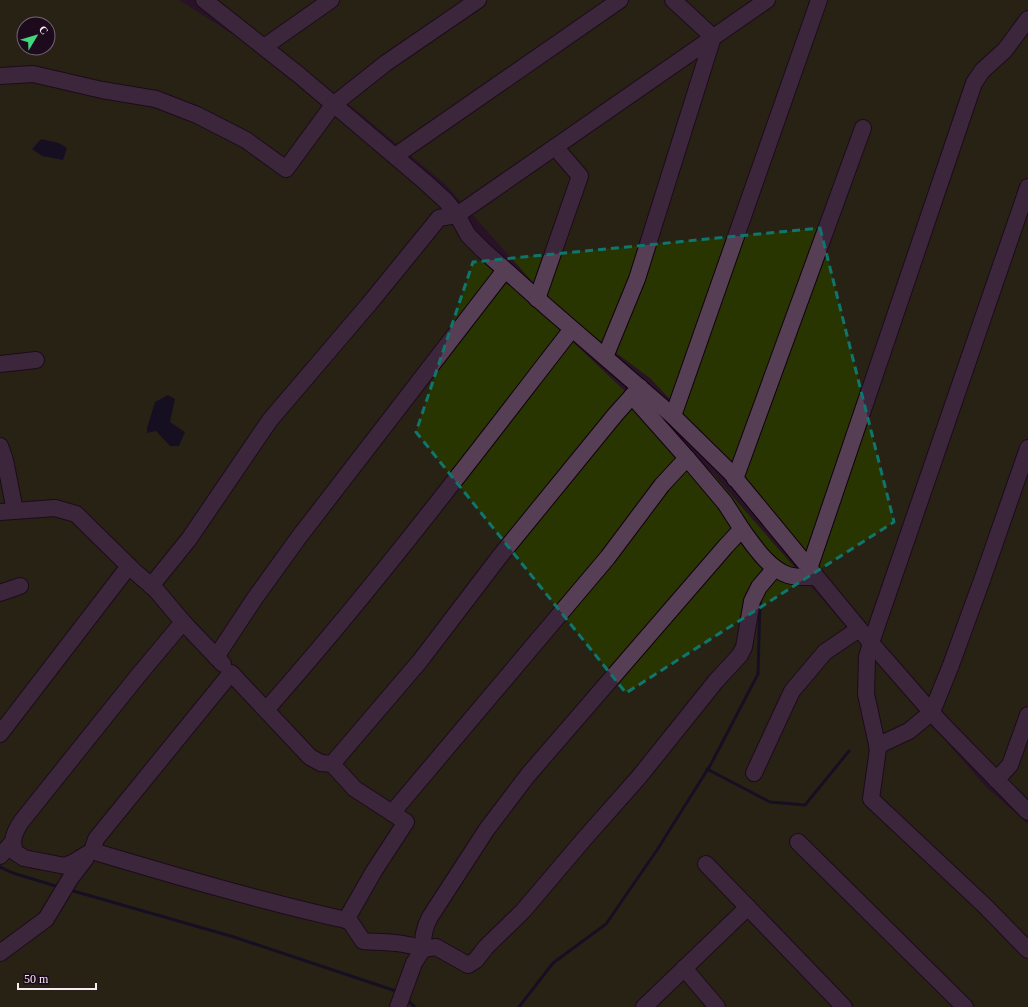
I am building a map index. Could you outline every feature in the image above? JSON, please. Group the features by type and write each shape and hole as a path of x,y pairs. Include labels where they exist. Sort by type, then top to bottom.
{"lane":[{"path":"264,47 331,0"},
{"path":"0,76 33,74 102,90 156,99 197,115 246,140 286,169 333,105 386,63 478,0"},
{"path":"395,156 620,0"},
{"path":"673,0 713,37"},
{"path":"151,586 189,539 270,420 369,304 439,218 457,215 767,0"},
{"path":"673,416 819,0"},
{"path":"210,1 424,181 446,201 457,215 468,235 537,299 605,357 636,391 687,458 725,503 759,554 775,568 786,575 799,578 813,573"},
{"path":"813,573 974,83 982,71 1005,50 1028,19"},
{"path":"605,357 636,279 713,37"},
{"path":"736,479 863,128"},
{"path":"537,299 580,176 555,147"},
{"path":"1028,188 871,643 867,657 866,694 878,749 872,799 985,906 1028,950"},
{"path":"216,657 255,598 299,538 505,270"},
{"path":"266,710 338,627 396,556 572,329"},
{"path":"0,364 36,360"},
{"path":"636,391 673,416 736,479 871,643 932,712 1028,812"},
{"path":"332,764 420,661 500,556 636,391"},
{"path":"877,746 909,731 932,712 977,594 1028,448"},
{"path":"1,449 5,460 8,511 55,508 76,514 151,586 310,757 321,763 332,764 355,789 406,822 374,871 346,920"},
{"path":"392,813 603,563 662,485 687,458"},
{"path":"398,1007 414,963 423,949 422,936 425,926 488,829 524,780 726,546 739,532 743,531"},
{"path":"0,734 129,566"},
{"path":"183,622 21,822 14,833 12,843 15,852 24,858 65,866 92,851 154,870 346,920 354,927 363,941 410,944 423,949 436,947 468,965 476,960 486,947 524,911 585,838 639,777 716,681 740,655 744,647 752,601 759,587 775,568"},
{"path":"0,593 20,586"},
{"path":"754,773 792,691 825,652 859,629"},
{"path":"0,953 46,919 70,879 92,851 96,839 100,833 230,672"},
{"path":"996,780 1010,765 1028,715"},
{"path":"798,842 966,1007"},
{"path":"0,856 12,843"},
{"path":"706,864 844,1007"},
{"path":"644,1007 748,907"},
{"path":"684,968 717,1007"}],"highlighted area":[{"path":"820,228 894,522 626,693 416,432 473,262"}],"green space":[{"path":"0,0 179,0 239,38 438,199 521,293 714,475 986,787 1028,824 1028,1007 0,1007"},
{"path":"217,0 1028,0 1028,806 928,698 749,484 651,379 555,307 445,184 362,115"}],"water":[{"path":"41,139 59,143 67,148 63,160 42,156 32,149"},
{"path":"168,395 175,399 170,422 185,432 179,446 170,446 156,431 147,433 147,428 155,402"}],"waterway":[{"path":"519,1007 553,963 606,924 657,850 711,764 758,674 760,600"},
{"path":"707,769 770,802 805,805 849,751"},
{"path":"0,867 13,873 59,887"},
{"path":"70,890 234,937 399,992"},
{"path":"406,999 415,1007"}]}
